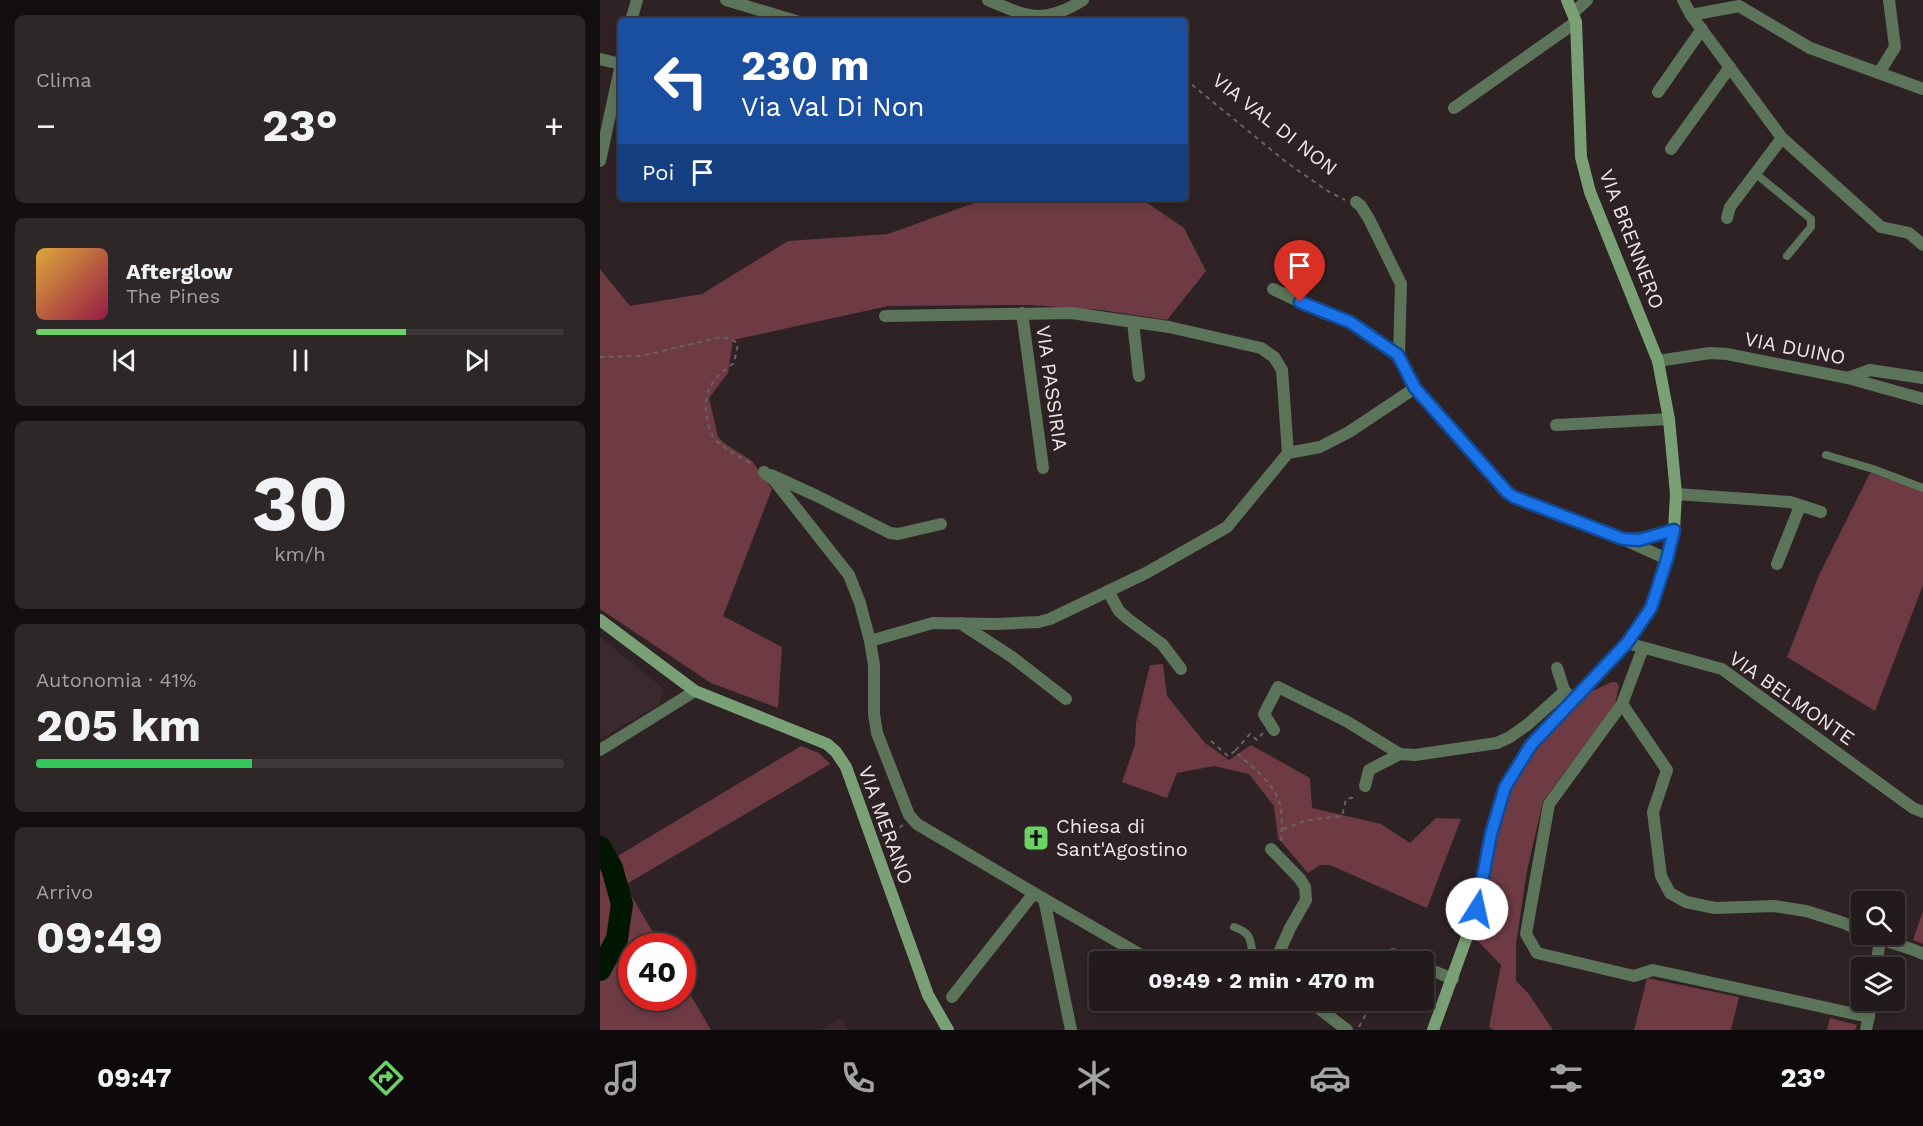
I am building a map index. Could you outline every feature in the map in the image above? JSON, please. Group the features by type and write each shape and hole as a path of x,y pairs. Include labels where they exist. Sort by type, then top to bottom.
{"street":[{"path":"632,18 637,0"},
{"path":"726,0 784,18"},
{"path":"988,0 1022,14 1037,16 1054,16 1083,0"},
{"name":"VIA BRENNERO","path":"1433,1030 1477,909 1491,834 1505,787 1531,745 1569,696 1627,643 1651,608 1674,530 1676,494 1669,419 1658,361 1590,192 1581,157 1575,18 1567,0"},
{"path":"1454,108 1575,18 1587,0"},
{"path":"1683,0 1691,15 1782,138 1881,227 1909,233 1923,229"},
{"path":"1879,73 1895,47 1888,0"},
{"path":"1691,15 1739,6 1810,48 1923,89"},
{"path":"1037,16 1042,18"},
{"path":"1658,92 1702,29"},
{"path":"600,59 618,63"},
{"path":"1671,149 1730,67"},
{"path":"600,161 618,78"},
{"path":"1727,218 1730,207 1782,138"},
{"path":"1356,202 1368,219 1401,284 1398,355"},
{"path":"1909,233 1923,245"},
{"path":"1273,290 1321,312 1350,322 1398,355 1415,388 1507,492 1514,497 1623,539 1667,559"},
{"name":"VIA PASSIRIA","path":"1022,313 1043,468"},
{"name":"VIA PASSIRIA","path":"885,316 1071,313 1169,327 1261,348 1274,357 1282,370 1288,453"},
{"path":"1133,322 1139,376"},
{"path":"1710,353 1737,348 1769,354"},
{"name":"VIA DUINO","path":"1658,361 1710,353 1734,356 1848,378 1923,399"},
{"path":"1816,372 1821,367 1830,365"},
{"path":"1848,378 1870,370 1923,378"},
{"path":"870,641 933,623 1039,622 1050,619 1146,573 1227,527 1288,453 1320,447 1349,432 1415,388"},
{"path":"1556,424 1669,419"},
{"path":"764,472 817,495 890,533 898,534 940,524"},
{"path":"764,472 774,480 849,574 860,603 870,641 874,664 874,714 877,733 904,806 912,819 1134,951"},
{"path":"1676,494 1790,502 1821,512"},
{"path":"1777,564 1800,506"},
{"path":"1623,539 1639,540 1674,530"},
{"path":"1108,591 1119,611 1162,644 1181,669"},
{"name":"VIA MERANO","path":"600,620 695,691 827,744 836,752 846,767 928,995 948,1030"},
{"path":"959,623 1012,657 1066,699"},
{"name":"VIA BELMONTE","path":"1627,643 1722,669 1913,808 1923,812"},
{"path":"1643,648 1622,704 1549,804 1526,934 1537,953 1634,976 1653,970 1869,1017"},
{"path":"1272,727 1264,714 1278,687 1346,721 1400,754 1415,755 1497,743 1569,696 1557,668"},
{"path":"600,750 695,691"},
{"path":"1622,704 1667,770 1653,812 1661,876 1670,893 1686,902 1715,908 1774,906 1806,911 1851,926"},
{"path":"1365,786 1369,770 1400,754"},
{"path":"1275,853 1300,879 1305,887 1306,900 1280,951"},
{"path":"952,997 1039,896"},
{"path":"1039,896 1071,1030"},
{"path":"1900,945 1923,954"},
{"path":"1434,971 1453,979"},
{"path":"1322,1011 1347,1030"},
{"path":"1866,1030 1870,1011"}],"lane":[{"path":"1756,174 1811,219 1811,227 1787,256"},
{"path":"1826,455 1873,469 1923,488"},
{"path":"1234,927 1244,930 1249,935 1253,951"}],"path":[{"name":"VIA VAL DI NON","path":"1188,81 1286,162 1343,200 1356,202"},
{"path":"600,357 641,356 722,337 733,340 738,344 734,363 723,371 707,390 704,403 708,421 712,435 725,447 764,472"},
{"path":"1212,741 1228,756 1250,734 1257,740 1272,727"},
{"path":"1235,751 1265,780 1278,797 1282,830 1275,853"},
{"path":"1282,830 1308,820 1342,816 1346,800 1363,796 1365,786"},
{"path":"874,846 912,819"},
{"path":"1357,1030 1367,1011"}],"shaded area":[{"path":"980,201 1144,201 1184,228 1206,271 1167,320 1101,310 1030,305 888,306 733,340 728,373 709,398 718,437 752,461 772,489 723,616 782,647 778,708 711,683 600,609 600,269 630,306 702,294 788,241 888,234"},
{"path":"1870,473 1923,491 1923,585 1875,711 1787,657 1819,575"},
{"path":"600,637 663,688 660,704 600,739"},
{"path":"1163,664 1167,696 1205,743 1229,760 1251,745 1310,778 1312,808 1381,824 1410,843 1436,818 1461,819 1427,908 1330,865 1320,865 1308,873 1278,838 1274,806 1249,774 1214,766 1177,773 1167,798 1122,782 1135,745 1136,723 1150,665"},
{"path":"1616,682 1619,686 1615,704 1543,801 1527,871 1516,944 1516,981 1528,993 1553,1030 1494,1030 1489,1027 1501,965 1475,938 1496,837 1511,791 1537,747 1590,692"},
{"path":"801,746 819,753 830,764 625,885 653,933 618,933 618,1011 696,1011 696,1004 711,1030 600,1030 600,841 616,857"},
{"path":"1923,911 1923,944 1913,940"},
{"path":"1647,978 1739,997 1731,1030 1634,1030"},
{"path":"841,1018 848,1030 821,1030"},
{"path":"1830,1018 1857,1025 1855,1030 1827,1030"}],"waterway":[{"path":"600,847 612,868 622,904 617,939 600,970"}],"place":[{"name":"Chiesa di Sant'Agostino","path":"1036,838"}],"route":[{"path":"1300,302 1350,322 1398,355 1415,388 1507,492 1514,497 1623,539 1639,540 1674,530 1651,608 1627,643 1531,745 1505,787 1491,834 1477,909"}]}
